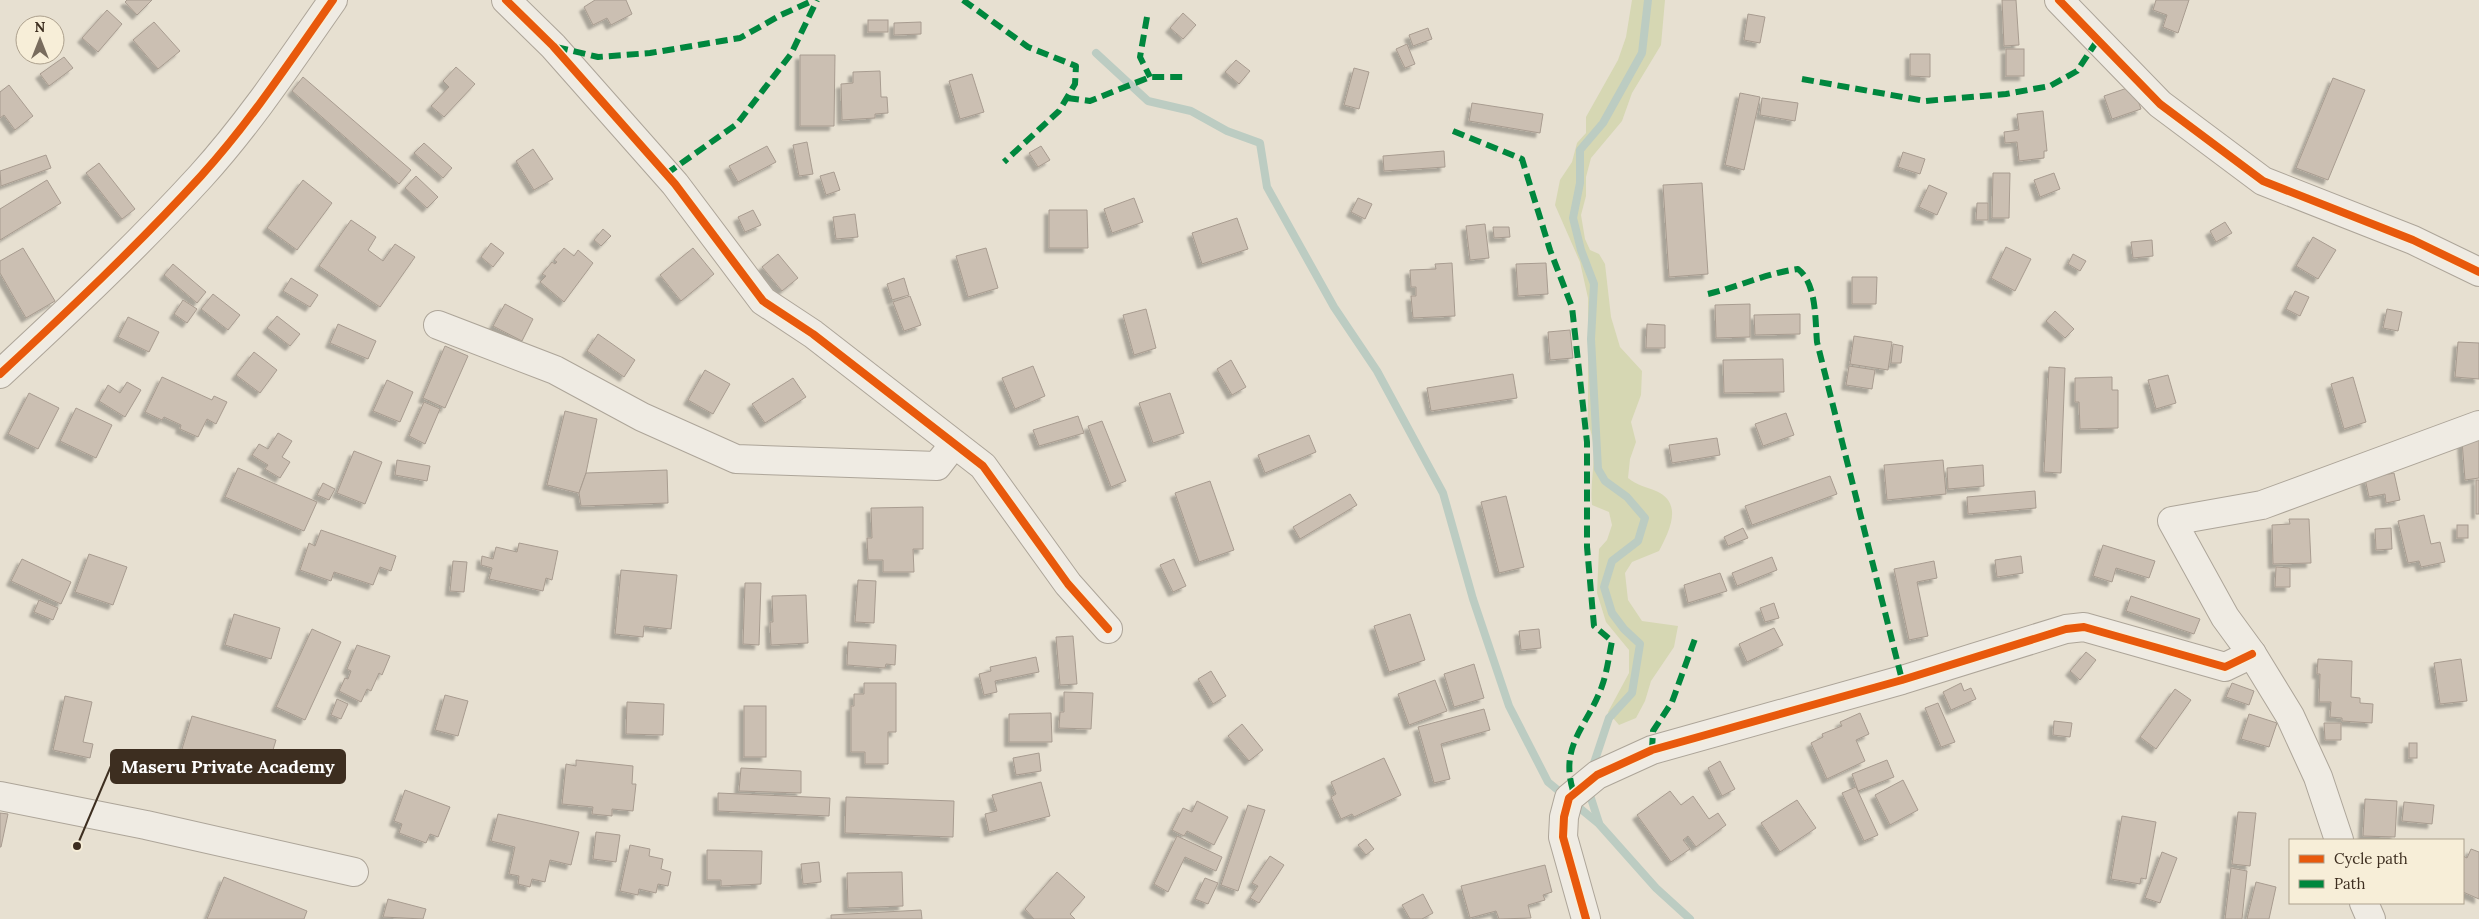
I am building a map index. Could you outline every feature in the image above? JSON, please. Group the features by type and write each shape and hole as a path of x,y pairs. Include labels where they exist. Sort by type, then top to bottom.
{"street":[{"path":"0,374 85,296 201,175 271,89 333,0"},
{"path":"506,0 553,46 675,184 763,302 813,334 983,466 1068,584 1108,629"},
{"path":"2059,0 2160,104 2263,181 2413,240 2479,272"},
{"path":"438,325 555,370 642,416 736,459 793,459 937,466 954,444"},
{"path":"2339,839 2318,777 2290,716 2252,654 2225,617 2172,521 2262,506 2479,425"},
{"path":"1586,919 1563,837 1565,807 1569,798 1597,775 1652,750 1902,680 2066,629 2084,627 2225,666 2252,654"},
{"path":"0,796 146,825 354,872"},
{"path":"2364,904 2371,919"}],"green space":[{"path":"1632,0 1665,0 1661,45 1632,93 1622,121 1591,158 1586,177 1586,196 1581,215 1585,239 1590,250 1599,254 1605,264 1611,317 1620,347 1642,371 1641,395 1631,422 1636,442 1630,459 1628,478 1665,496 1672,510 1670,527 1659,551 1632,562 1625,573 1628,600 1642,621 1678,626 1674,647 1651,681 1645,701 1636,718 1619,725 1608,712 1629,673 1629,650 1606,622 1597,593 1599,549 1607,540 1612,525 1609,512 1592,505 1594,454 1588,424 1588,298 1580,262 1555,205 1560,180 1572,162 1577,143 1586,133 1586,117 1618,60 1626,37"}],"building":[{"path":"127,0 152,0 137,15 125,2"},
{"path":"595,0 626,0 632,14 611,25 607,18 593,25 584,7"},
{"path":"2002,0 2016,0 2019,45 2004,46"},
{"path":"2156,0 2189,0 2178,33 2163,27 2167,15 2153,10"},
{"path":"107,10 122,24 98,52 82,38"},
{"path":"1183,13 1196,25 1183,39 1170,28"},
{"path":"1748,14 1765,17 1760,43 1744,40"},
{"path":"868,20 888,20 888,32 868,32"},
{"path":"154,22 180,51 158,69 133,40"},
{"path":"921,22 921,34 894,35 894,23"},
{"path":"1428,28 1432,39 1413,46 1409,35"},
{"path":"1407,44 1415,64 1405,68 1396,49"},
{"path":"2006,49 2024,49 2024,76 2006,76"},
{"path":"1910,54 1930,54 1930,77 1910,76"},
{"path":"800,55 835,55 834,126 800,126"},
{"path":"65,58 73,68 49,86 40,74 53,65 65,65"},
{"path":"1236,60 1250,71 1239,84 1225,72"},
{"path":"456,67 475,84 444,117 431,106 449,87 443,81"},
{"path":"1354,68 1369,72 1359,109 1344,105"},
{"path":"880,71 881,97 887,97 888,113 875,114 875,118 842,120 841,84 853,83 853,72"},
{"path":"972,74 984,112 960,119 949,81"},
{"path":"303,77 411,170 399,184 292,91"},
{"path":"2333,78 2365,90 2328,180 2296,168"},
{"path":"9,85 33,116 15,130 4,115 0,118 0,92"},
{"path":"2133,86 2141,109 2112,119 2104,96"},
{"path":"1740,93 1760,97 1744,170 1725,165"},
{"path":"1762,98 1798,103 1795,121 1760,115"},
{"path":"1472,103 1543,114 1540,133 1469,121"},
{"path":"2043,111 2047,151 2044,151 2044,158 2019,161 2017,142 2005,143 2004,132 2019,130 2017,114"},
{"path":"807,142 813,174 799,176 793,145"},
{"path":"424,143 452,168 443,178 414,153"},
{"path":"767,146 776,162 738,182 729,166"},
{"path":"1041,146 1050,160 1038,167 1029,153"},
{"path":"533,149 553,179 534,190 516,161"},
{"path":"1444,151 1445,167 1384,171 1383,156"},
{"path":"1903,152 1925,159 1920,174 1898,167"},
{"path":"46,155 51,168 1,186 0,171"},
{"path":"99,163 135,209 122,219 86,173"},
{"path":"834,172 840,190 826,195 820,176"},
{"path":"1993,173 2010,173 2009,218 1992,218"},
{"path":"2054,173 2060,189 2040,197 2034,180"},
{"path":"416,176 438,197 427,208 405,188"},
{"path":"47,180 61,203 0,240 0,209"},
{"path":"303,180 332,203 297,250 267,228"},
{"path":"1702,183 1708,274 1669,277 1663,185"},
{"path":"1929,185 1947,193 1937,215 1919,207"},
{"path":"1134,198 1143,222 1112,233 1104,209"},
{"path":"1358,198 1372,204 1365,219 1351,212"},
{"path":"1977,203 1988,203 1988,220 1976,220"},
{"path":"753,210 761,225 745,232 738,217"},
{"path":"1049,210 1087,210 1088,248 1049,248"},
{"path":"855,214 858,237 836,239 833,217"},
{"path":"1237,218 1248,249 1202,264 1192,233"},
{"path":"351,220 376,237 368,250 383,261 395,244 415,257 380,307 319,266"},
{"path":"2225,222 2232,233 2216,242 2210,231"},
{"path":"1485,224 1489,258 1470,260 1466,226"},
{"path":"1493,227 1509,227 1510,237 1494,238"},
{"path":"603,229 611,236 601,246 594,240"},
{"path":"2313,237 2336,250 2318,279 2296,266"},
{"path":"2152,240 2153,256 2133,258 2131,242"},
{"path":"491,243 504,253 493,267 481,257"},
{"path":"2006,247 2031,259 2015,291 1991,278"},
{"path":"23,248 55,301 26,318 0,273 0,261"},
{"path":"564,248 574,256 578,250 593,263 564,302 540,282 546,276 542,274 552,262 555,264 557,262 554,260"},
{"path":"693,248 714,274 681,301 660,275"},
{"path":"986,248 998,288 968,297 956,256"},
{"path":"778,254 798,278 782,291 762,267"},
{"path":"2073,254 2086,261 2080,271 2068,264"},
{"path":"1452,263 1455,316 1413,318 1411,296 1416,296 1416,287 1411,287 1410,270 1436,269 1435,264"},
{"path":"1546,263 1548,294 1518,296 1516,264"},
{"path":"173,264 206,292 197,303 164,275"},
{"path":"1852,277 1877,277 1876,304 1852,304"},
{"path":"291,278 318,295 310,307 283,291"},
{"path":"904,278 909,295 892,300 887,284"},
{"path":"2295,291 2309,297 2300,316 2286,309"},
{"path":"213,294 240,315 228,330 201,309"},
{"path":"910,296 921,325 904,331 893,302"},
{"path":"183,300 197,309 187,323 174,314"},
{"path":"505,304 533,319 522,341 493,326"},
{"path":"1750,304 1750,337 1716,338 1715,305"},
{"path":"1146,309 1156,348 1134,355 1123,315"},
{"path":"2387,309 2402,312 2398,331 2383,328"},
{"path":"2055,311 2074,329 2065,338 2046,321"},
{"path":"1800,314 1800,334 1755,335 1754,315"},
{"path":"277,316 300,334 290,346 267,328"},
{"path":"128,317 159,332 149,352 118,337"},
{"path":"338,324 376,341 368,359 330,343"},
{"path":"1647,324 1665,325 1665,348 1646,348"},
{"path":"1570,330 1573,358 1550,360 1548,332"},
{"path":"598,334 635,360 624,377 587,351"},
{"path":"1854,336 1892,342 1888,370 1850,364"},
{"path":"2458,342 2479,343 2479,379 2455,377"},
{"path":"1893,344 1903,346 1901,363 1891,363"},
{"path":"445,346 468,356 445,408 423,398"},
{"path":"254,352 277,370 260,393 236,375"},
{"path":"1783,359 1784,392 1724,393 1723,360"},
{"path":"1231,360 1246,387 1232,395 1217,369"},
{"path":"1033,366 1045,396 1015,409 1002,378"},
{"path":"1849,366 1875,370 1872,389 1846,385"},
{"path":"2049,367 2065,368 2061,473 2044,472"},
{"path":"705,370 730,384 713,414 688,400"},
{"path":"1513,374 1517,398 1431,411 1427,388"},
{"path":"2168,375 2176,403 2156,409 2148,380"},
{"path":"162,377 212,400 214,396 227,402 216,424 207,419 198,437 180,429 181,425 164,417 162,420 145,412"},
{"path":"2112,377 2112,390 2118,390 2118,428 2080,429 2079,402 2075,402 2075,378"},
{"path":"2353,377 2366,422 2344,429 2331,384"},
{"path":"793,378 806,397 765,423 752,404"},
{"path":"387,380 413,392 400,422 373,411"},
{"path":"127,382 141,390 125,417 99,401 108,385 120,393"},
{"path":"29,393 59,408 38,449 8,434"},
{"path":"1170,393 1184,433 1153,443 1139,403"},
{"path":"424,402 440,409 425,444 409,436"},
{"path":"76,408 112,425 96,458 60,441"},
{"path":"565,411 597,419 586,473 579,493 547,485"},
{"path":"1786,413 1794,435 1763,446 1755,424"},
{"path":"1078,416 1084,433 1039,446 1033,430"},
{"path":"1102,421 1126,481 1111,487 1088,426"},
{"path":"278,433 292,441 282,457 290,462 280,478 265,469 268,465 252,455 259,444 268,449"},
{"path":"1309,435 1316,452 1265,473 1258,455"},
{"path":"1717,438 1720,455 1672,463 1669,445"},
{"path":"2479,440 2479,478 2465,480 2462,441"},
{"path":"354,451 382,462 365,504 337,493"},
{"path":"397,460 430,466 427,481 395,475"},
{"path":"1943,460 1946,494 1887,500 1884,465"},
{"path":"1983,465 1984,486 1948,489 1947,468"},
{"path":"238,468 317,502 304,531 225,497"},
{"path":"667,470 668,503 581,506 579,493 586,473"},
{"path":"2394,473 2400,500 2386,503 2385,494 2369,497 2365,479"},
{"path":"1830,476 1837,494 1752,525 1745,506"},
{"path":"2476,480 2479,480 2479,514 2476,514"},
{"path":"1210,481 1234,550 1199,562 1175,493"},
{"path":"323,483 335,489 329,500 317,495"},
{"path":"2035,491 2036,508 1968,514 1967,497"},
{"path":"1350,494 1357,505 1300,539 1293,527"},
{"path":"1506,496 1524,567 1499,573 1481,502"},
{"path":"923,507 923,549 913,549 914,572 883,572 883,560 868,560 867,538 872,538 871,508"},
{"path":"2424,515 2431,544 2440,542 2445,562 2421,567 2419,561 2408,563 2398,521"},
{"path":"2289,519 2309,519 2311,563 2273,564 2272,525 2290,524"},
{"path":"2457,525 2468,525 2468,538 2457,538"},
{"path":"1743,528 1748,538 1728,546 1724,537"},
{"path":"2391,528 2392,549 2376,550 2375,529"},
{"path":"321,530 396,556 391,571 380,567 373,585 334,572 331,581 300,570 309,543 315,546"},
{"path":"519,543 558,551 552,580 546,578 543,591 489,579 492,568 481,565 482,556 493,559 496,547 517,552"},
{"path":"2103,545 2155,561 2149,578 2116,568 2112,582 2093,576"},
{"path":"89,554 127,567 113,605 75,592"},
{"path":"2021,556 2023,573 1997,577 1995,560"},
{"path":"1772,557 1777,570 1737,586 1732,573"},
{"path":"22,559 71,582 61,604 11,581"},
{"path":"1174,559 1186,586 1173,592 1160,565"},
{"path":"453,561 467,562 464,592 450,591"},
{"path":"1934,561 1937,578 1917,582 1928,636 1909,640 1894,569"},
{"path":"2276,567 2290,568 2290,587 2275,587"},
{"path":"621,570 677,575 671,629 644,626 643,637 615,634"},
{"path":"1720,573 1727,591 1688,603 1684,585"},
{"path":"858,580 876,581 874,623 855,622"},
{"path":"745,583 761,583 759,645 743,644"},
{"path":"806,595 808,643 771,645 770,622 773,622 772,596"},
{"path":"2131,596 2200,619 2194,634 2126,611"},
{"path":"39,600 58,608 53,620 34,612"},
{"path":"1774,603 1779,618 1765,622 1760,608"},
{"path":"234,614 280,628 271,659 225,645"},
{"path":"1410,614 1425,660 1389,672 1374,626"},
{"path":"1774,628 1783,645 1747,662 1739,644"},
{"path":"312,629 341,642 305,720 276,707"},
{"path":"1539,629 1541,648 1521,650 1519,631"},
{"path":"1073,636 1077,684 1060,685 1056,637"},
{"path":"848,642 896,645 895,665 886,664 885,668 847,665"},
{"path":"357,645 390,656 382,675 379,673 371,691 367,689 361,702 339,691 345,678 348,679 351,671 347,669"},
{"path":"2086,652 2096,660 2080,680 2070,671"},
{"path":"1036,657 1039,672 995,681 997,692 984,695 979,674 991,671 990,667"},
{"path":"2318,659 2352,661 2351,697 2360,698 2360,703 2373,704 2372,723 2342,721 2342,718 2330,717 2331,702 2319,702 2320,674 2317,674"},
{"path":"2461,659 2467,701 2440,704 2434,663"},
{"path":"1474,664 1484,698 1454,707 1444,674"},
{"path":"1211,671 1226,696 1213,704 1198,679"},
{"path":"1435,680 1447,711 1409,725 1398,694"},
{"path":"864,683 896,683 896,732 888,732 888,764 865,764 865,752 851,752 851,706 854,706 854,694 864,694"},
{"path":"1961,683 1964,691 1971,688 1976,699 1951,710 1943,692"},
{"path":"2232,683 2254,691 2249,705 2226,697"},
{"path":"2175,689 2191,700 2156,749 2140,737"},
{"path":"1064,692 1093,693 1091,729 1059,728 1060,712 1064,712"},
{"path":"445,695 468,701 458,736 435,730"},
{"path":"65,696 92,702 83,742 93,744 90,758 53,750"},
{"path":"337,699 348,704 341,719 331,715"},
{"path":"627,702 664,704 663,735 626,734"},
{"path":"1938,703 1955,742 1941,747 1925,708"},
{"path":"744,706 766,706 766,757 744,757"},
{"path":"1484,709 1490,730 1441,744 1450,779 1434,783 1418,727"},
{"path":"1051,713 1052,742 1009,742 1009,714"},
{"path":"1860,713 1869,734 1856,740 1865,761 1827,779 1811,743 1823,737 1822,734 1842,726 1840,722"},
{"path":"2249,714 2277,723 2269,747 2241,739"},
{"path":"192,716 276,740 266,773 182,749"},
{"path":"2054,721 2072,723 2070,737 2053,735"},
{"path":"2324,723 2341,723 2341,740 2325,740"},
{"path":"1242,724 1263,750 1249,761 1228,736"},
{"path":"2409,743 2417,743 2417,758 2409,758"},
{"path":"1039,753 1041,771 1016,775 1013,758"},
{"path":"1384,758 1401,795 1354,817 1352,814 1341,819 1331,797 1336,794 1331,782"},
{"path":"576,760 633,766 632,784 636,784 633,811 612,809 612,816 592,814 593,807 562,804 566,764 576,766"},
{"path":"1887,760 1894,777 1858,791 1852,774"},
{"path":"1720,761 1735,789 1722,796 1708,768"},
{"path":"741,768 801,771 801,793 739,791"},
{"path":"1903,780 1918,810 1890,825 1875,795"},
{"path":"1041,782 1050,816 989,832 985,814 997,811 992,795"},
{"path":"1856,787 1878,835 1864,841 1842,793"},
{"path":"405,790 450,807 438,837 430,834 426,843 399,833 402,824 394,821"},
{"path":"1670,791 1681,805 1693,796 1709,819 1718,813 1726,825 1696,847 1688,836 1683,840 1690,849 1671,862 1637,815"},
{"path":"718,793 830,798 829,816 718,811"},
{"path":"846,797 954,801 953,837 845,833"},
{"path":"2365,799 2397,801 2395,837 2363,836"},
{"path":"1797,800 1816,828 1780,852 1761,823"},
{"path":"1197,801 1228,817 1214,845 1187,831 1184,836 1172,830 1183,808 1192,812"},
{"path":"2404,802 2434,805 2432,824 2402,821"},
{"path":"1248,805 1265,810 1238,891 1221,885"},
{"path":"2238,812 2256,813 2250,866 2232,864"},
{"path":"0,813 8,814 1,847 0,847"},
{"path":"498,814 579,832 571,865 550,860 545,882 532,879 530,887 518,884 519,876 509,874 515,847 491,841"},
{"path":"2122,816 2156,822 2146,879 2141,878 2140,884 2111,879"},
{"path":"596,832 620,835 616,862 593,859"},
{"path":"1177,836 1222,857 1216,871 1185,857 1168,892 1154,884"},
{"path":"1366,839 1374,849 1366,855 1358,845"},
{"path":"630,845 650,849 649,856 663,859 661,869 671,872 668,886 658,884 656,893 639,889 638,895 620,891"},
{"path":"2471,849 2479,852 2479,899 2464,892 2464,856 2467,858"},
{"path":"707,850 762,851 761,884 721,886 721,880 707,880"},
{"path":"2162,852 2177,858 2160,903 2145,898"},
{"path":"1270,856 1284,865 1259,903 1250,898 1258,886 1252,883"},
{"path":"819,862 821,882 803,884 801,864"},
{"path":"1545,865 1552,892 1543,895 1545,900 1528,905 1531,918 1499,919 1496,911 1470,918 1461,886"},
{"path":"2231,868 2247,871 2242,919 2225,919"},
{"path":"902,872 903,906 848,908 847,873"},
{"path":"1057,872 1085,897 1070,914 1075,919 1034,919 1025,909"},
{"path":"224,877 307,911 304,919 207,919"},
{"path":"1205,878 1218,883 1208,904 1195,899"},
{"path":"2256,882 2276,887 2269,919 2247,919"},
{"path":"1423,894 1433,913 1422,919 1410,919 1402,905"},
{"path":"388,899 426,909 423,919 383,917"},
{"path":"921,910 922,919 831,919 831,915"}],"waterway":[{"path":"1592,769 1609,718 1632,693 1640,644 1624,629 1612,613 1604,587 1612,561 1638,541 1645,518 1627,497 1605,481 1598,469 1591,339 1594,284 1581,250 1573,218 1580,183 1580,150 1603,123 1642,53 1648,0"},
{"path":"1096,53 1148,101 1191,111 1227,131 1260,143 1267,187 1334,307 1377,371 1443,493 1473,599 1509,706 1548,782 1599,824 1656,888 1690,919"},
{"path":"1588,789 1599,823"}],"marked path":[{"path":"556,47 598,57 650,53 740,38 781,15 814,0"},
{"path":"666,174 737,124 791,54 817,0"},
{"path":"963,0 1028,47 1076,66 1075,84 1059,111 1004,162"},
{"path":"1147,17 1140,57 1150,77"},
{"path":"1802,79 1925,101 2006,94 2050,86 2077,71 2097,41"},
{"path":"1067,98 1090,101 1150,77 1187,77"},
{"path":"1453,131 1522,159 1550,250 1572,307 1587,442 1587,547 1594,626 1612,641 1602,686 1576,737 1572,749 1570,777 1574,794"},
{"path":"1708,294 1798,269 1809,284 1814,303 1817,342 1902,680"},
{"path":"1652,750 1653,731 1672,702 1696,636"}],"cycle path":[{"path":"0,374 127,253 201,176 253,112 333,0"},
{"path":"506,0 553,46 675,184 763,301 813,334 983,466 1068,584 1108,629"},
{"path":"2059,0 2160,104 2263,181 2413,240 2479,272"},
{"path":"1586,919 1563,837 1564,817 1569,798 1597,775 1652,750 1902,680 2066,629 2084,627 2225,667 2252,654"}],"place":[{"name":"Maseru Private Academy","path":"77,846"}]}
